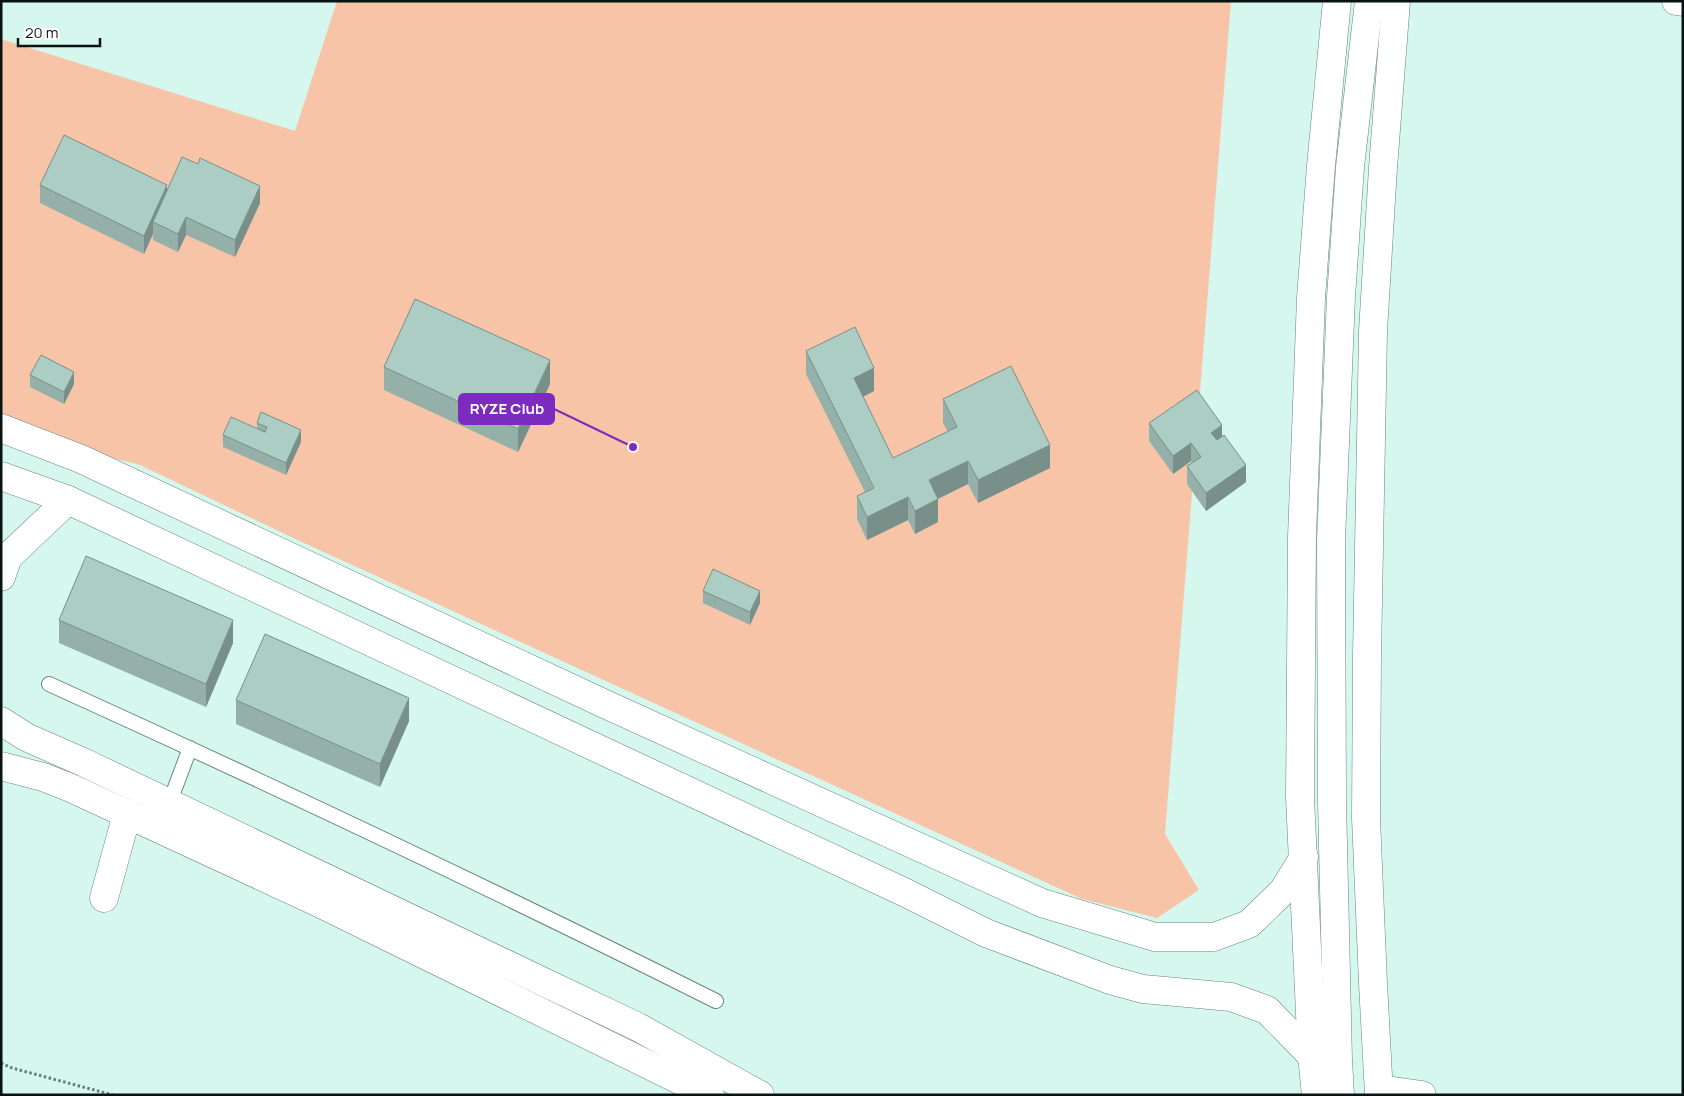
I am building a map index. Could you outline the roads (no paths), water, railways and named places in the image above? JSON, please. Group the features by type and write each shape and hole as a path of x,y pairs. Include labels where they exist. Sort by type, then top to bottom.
{"street":[{"path":"1316,1095 1312,1056 1300,797 1302,536 1311,298 1321,166 1337,1"},
{"path":"1340,1095 1332,801 1331,540 1341,297 1350,167 1368,1"},
{"path":"1396,1 1373,331 1366,818 1379,1092 1422,1095"},
{"path":"1676,1 1683,2"},
{"path":"1,428 81,459 607,704 1042,902 1156,937 1214,937 1249,924 1283,891 1304,857"},
{"path":"1,476 68,500 879,880 986,933 1110,980 1143,989 1231,997 1267,1010 1312,1056"},
{"path":"1,577 8,557 68,500"},
{"path":"1,721 26,737 638,1027 760,1095"},
{"path":"1,766 50,779 128,814 315,901 710,1095"},
{"path":"104,898 128,814"}],"lane":[{"path":"49,684 459,874 716,1001"},
{"path":"168,804 190,748"}],"place":[{"name":"RYZE Club","path":"633,447"}]}
